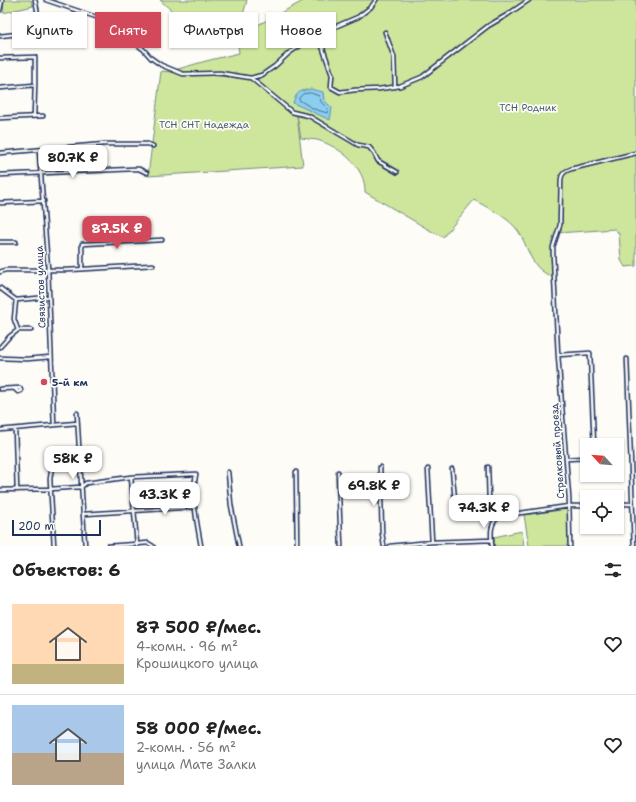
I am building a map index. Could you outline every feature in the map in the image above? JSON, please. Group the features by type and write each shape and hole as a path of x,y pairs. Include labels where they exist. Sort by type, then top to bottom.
{"street":[{"path":"0,10 2,0"},
{"path":"35,0 38,12"},
{"path":"46,0 102,19 144,49 151,58 161,65 183,74 220,73 251,78 262,75 297,48"},
{"path":"336,26 358,17 372,7 376,0"},
{"path":"323,48 332,75 331,87 340,92 396,87 422,77 488,26 529,0"},
{"path":"385,32 394,57 396,87"},
{"path":"0,36 12,34"},
{"path":"0,58 35,57 34,116"},
{"path":"251,78 292,112 309,116 358,145 369,147 378,161 397,172"},
{"path":"0,88 35,85"},
{"path":"0,118 43,116"},
{"path":"0,153 105,144 148,144 153,146"},
{"name":"Связистов улица","path":"39,150 48,269 54,425"},
{"name":"Стрелковый проезд","path":"570,546 569,506 558,355 553,254 560,225 562,174 571,169 636,153"},
{"path":"0,175 133,169 139,169 147,173"},
{"path":"0,202 44,201"},
{"path":"82,269 82,244 162,240"},
{"path":"0,242 16,242"},
{"path":"0,272 5,270 82,269 153,265"},
{"path":"0,288 16,300 49,297"},
{"path":"16,300 14,319 18,330"},
{"path":"0,347 18,330 31,330"},
{"path":"558,355 590,354 594,438"},
{"path":"0,358 27,359 51,357"},
{"path":"627,359 634,546"},
{"path":"0,389 15,389"},
{"path":"77,413 85,546"},
{"path":"0,430 77,423"},
{"path":"15,428 17,490"},
{"path":"54,454 50,473 54,546"},
{"path":"566,459 580,458"},
{"path":"380,467 382,533 384,546"},
{"path":"488,467 489,501 493,516 496,519"},
{"path":"428,469 432,542"},
{"path":"452,469 456,510 493,516"},
{"path":"228,472 231,505 239,546"},
{"path":"296,472 297,546"},
{"path":"338,472 341,546"},
{"path":"0,490 81,487 86,483 131,477 196,474 193,486 194,507 201,546"},
{"path":"131,477 137,545"},
{"path":"624,504 632,504"},
{"path":"492,546 492,527 496,519 507,515 569,506 580,506"},
{"path":"84,514 194,507"},
{"path":"390,546 432,542 492,540"},
{"path":"108,546 148,543 153,546"}],"green space":[{"path":"31,0 33,6 3,13 4,1"},
{"path":"160,0 247,0 244,12 173,12"},
{"name":"ТСН Родник","path":"305,0 636,0 636,266 625,267 621,260 619,234 615,229 557,233 552,252 553,278 536,265 521,236 511,223 501,215 474,200 443,237 365,192 361,174 350,159 342,152 325,143 317,140 301,138 297,115 254,79 171,71 239,53 238,48 258,48 258,25 266,21 266,48 336,48 336,12 282,12"},
{"name":"ТСН СНТ Надежда","path":"161,71 251,79 297,116 303,166 148,176"},
{"path":"568,509 568,546 529,546 524,515"},
{"path":"522,531 524,546 494,546 494,537"}],"water":[{"path":"311,89 323,92 324,100 332,108 330,120 293,103 299,92"}],"place":[{"name":"5-й км","path":"44,382"}]}
